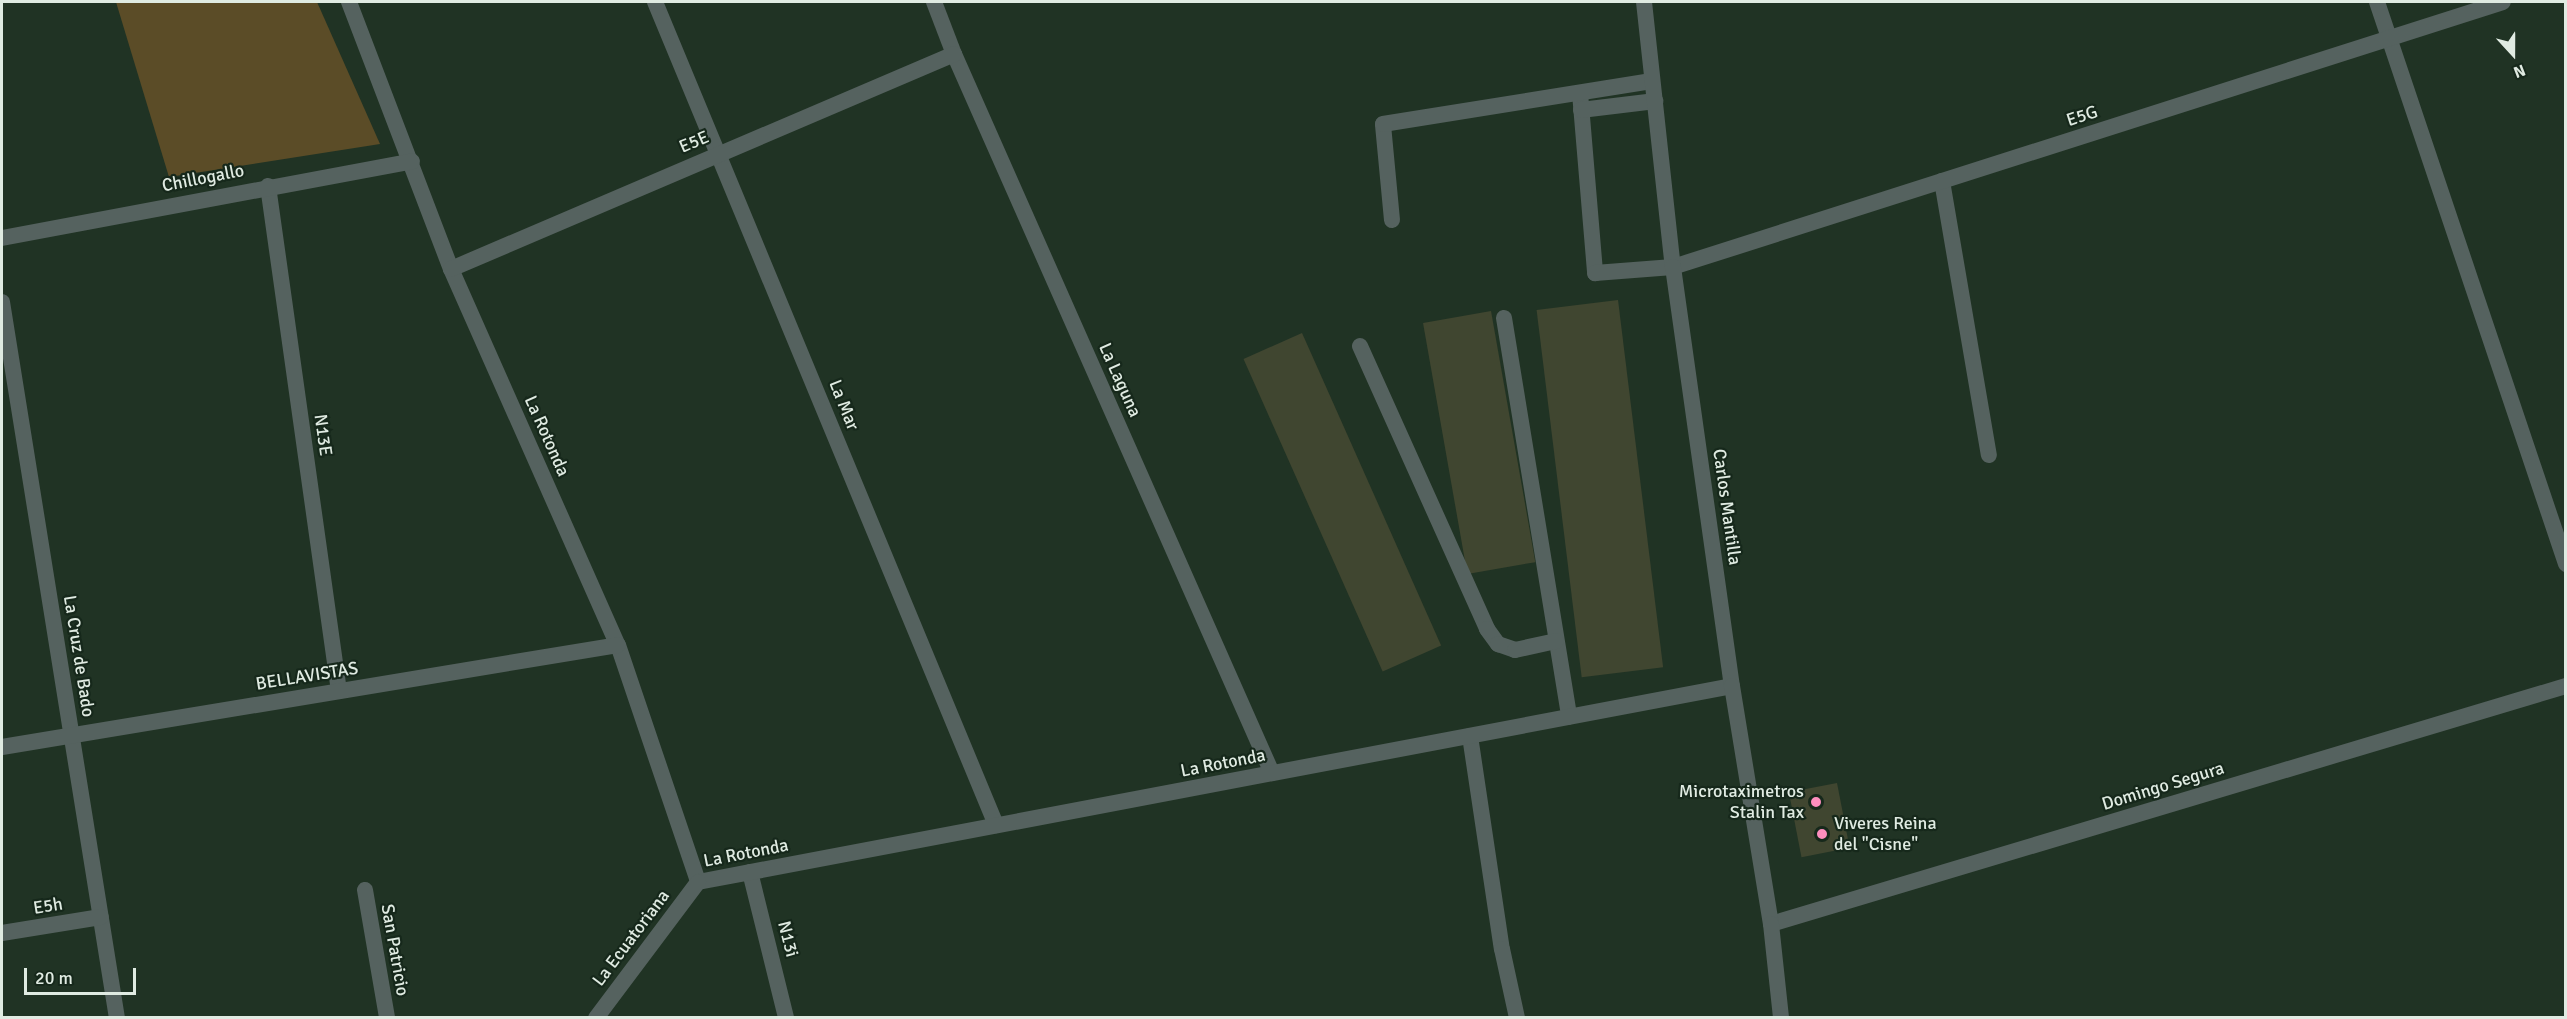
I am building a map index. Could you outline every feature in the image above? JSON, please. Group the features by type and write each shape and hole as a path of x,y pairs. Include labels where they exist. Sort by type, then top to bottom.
{"street":[{"name":"La Rotonda","path":"349,2 412,161 451,269 618,645 698,882 1732,686"},
{"name":"La Mar","path":"655,2 996,825"},
{"name":"La Laguna","path":"934,2 954,54 1272,773"},
{"name":"Carlos Mantilla","path":"1644,2 1673,267 1732,686 1771,924 1781,1017"},
{"path":"2377,2 2565,564"},
{"name":"E5G","path":"1581,110 1595,273 1673,267 2503,2"},
{"name":"E5E","path":"451,269 954,54"},
{"path":"1392,220 1383,124 1652,81"},
{"path":"1580,93 1581,110 1655,101"},
{"name":"Chillogallo","path":"2,238 268,186 412,161"},
{"path":"1942,181 1989,455"},
{"name":"N13E","path":"268,186 339,691"},
{"name":"La Cruz de Bado","path":"2,302 117,1017"},
{"path":"1504,318 1569,717"},
{"path":"1360,346 1487,629 1498,644 1515,650 1556,641"},
{"name":"BELLAVISTAS","path":"2,747 618,645"},
{"name":"Domingo Segura","path":"1771,924 2565,686"},
{"path":"1470,736 1502,950 1517,1017"},
{"name":"N13i","path":"750,872 786,1017"},
{"name":"La Ecuatoriana","path":"596,1017 698,882"},
{"name":"San Patricio","path":"365,890 387,1017"},
{"name":"E5h","path":"2,933 101,917"}],"shaded area":[{"path":"116,2 317,2 380,144 169,177"}],"building":[{"path":"1618,300 1663,667 1582,677 1537,310"},
{"path":"1491,311 1535,562 1467,574 1423,323"},
{"path":"1302,333 1441,645 1383,671 1244,359"},
{"path":"1837,783 1850,848 1801,857 1789,792"}],"place":[{"name":"Microtaximetros Stalin Tax","path":"1816,802"},
{"name":"Viveres Reina del \"Cisne\"","path":"1822,834"}]}
